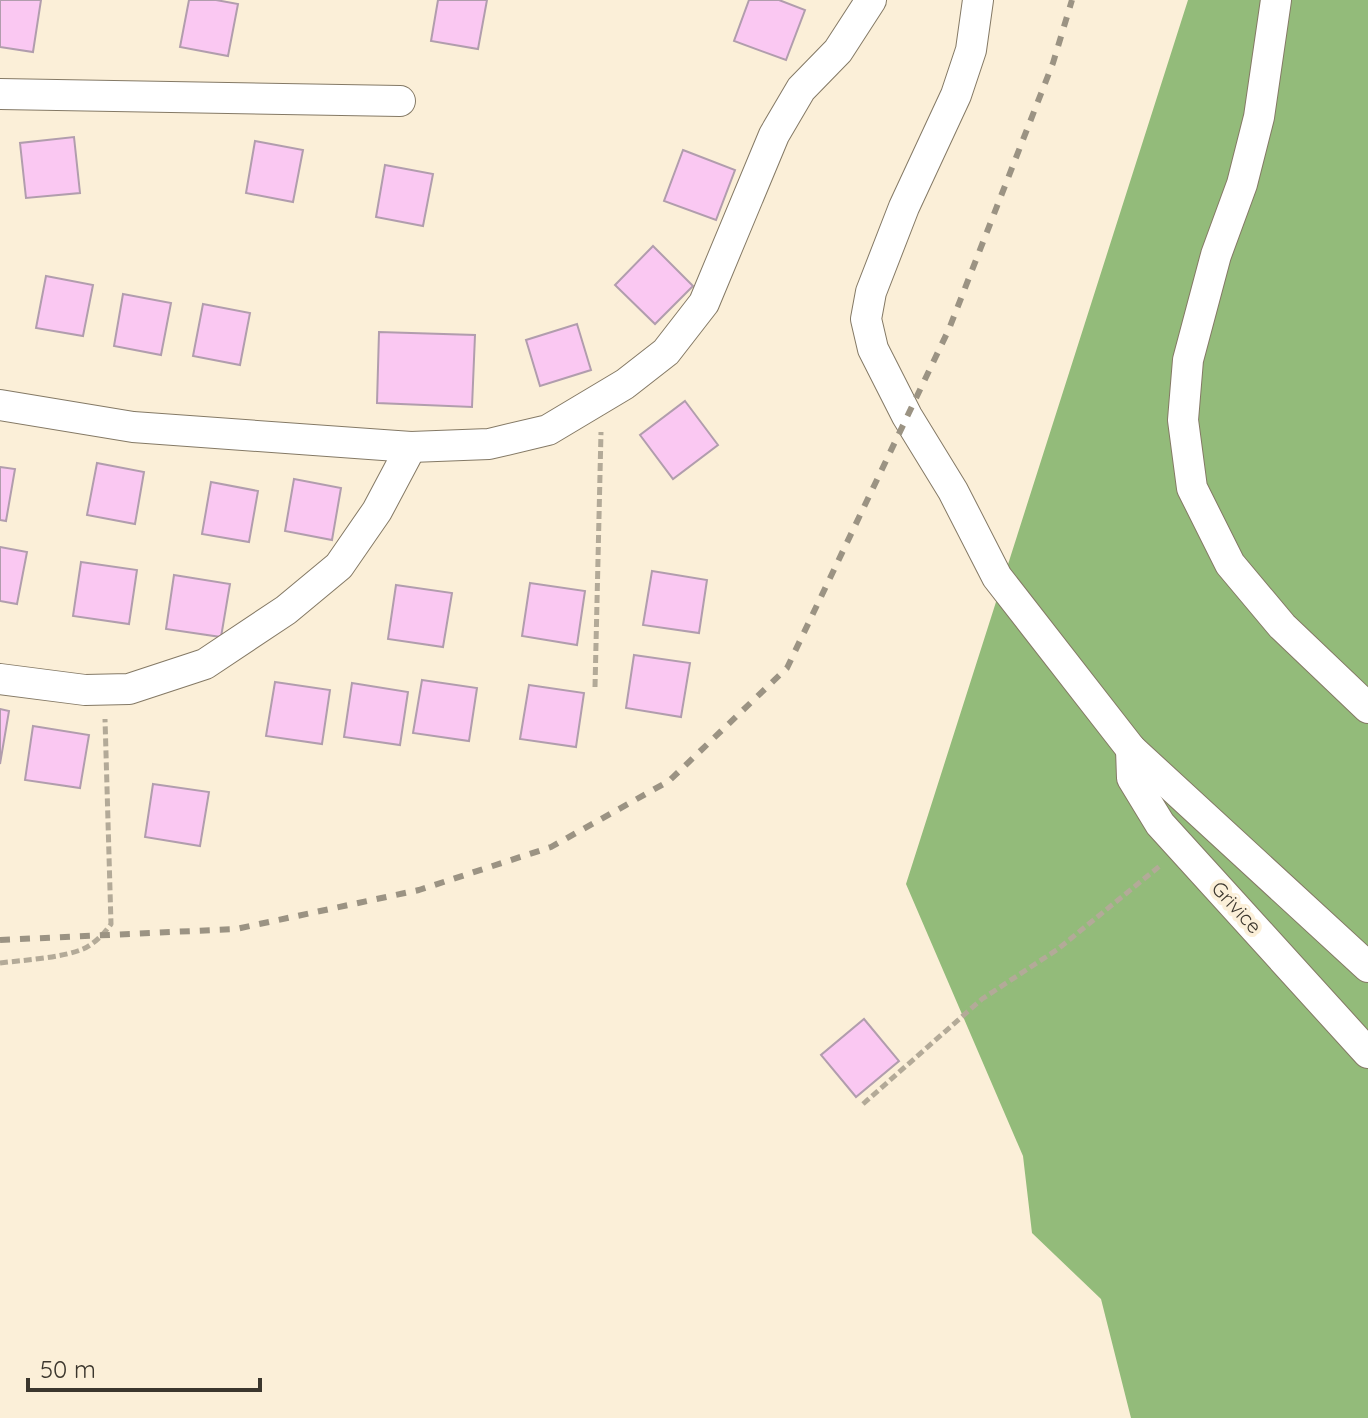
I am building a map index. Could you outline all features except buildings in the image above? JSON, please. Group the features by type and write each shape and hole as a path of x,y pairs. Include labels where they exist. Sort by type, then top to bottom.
{"street":[{"path":"0,405 133,427 411,447 489,444 548,430 625,384 666,352 704,303 774,135 801,89 838,51 871,0"},
{"path":"978,0 971,50 956,95 904,207 871,292 866,319 873,349 907,416 953,491 997,577 1131,749 1368,967"},
{"path":"1276,0 1259,117 1242,184 1216,255 1188,360 1183,420 1192,488 1230,564 1282,626 1368,708"},
{"path":"0,94 400,101"},
{"path":"0,679 85,690 129,689 205,664 286,610 339,566 377,511 411,447"},
{"name":"Grivice","path":"1131,749 1132,778 1160,824 1368,1053"}],"path":[{"path":"595,687 602,398"},
{"path":"0,963 39,959 84,949 103,935 111,924 104,690"},
{"path":"863,1104 982,999 1058,949 1182,848"}],"green space":[{"path":"1188,0 1368,0 1368,1418 1131,1418 1101,1299 1032,1233 1023,1156 906,884"}],"railway":[{"path":"0,940 236,929 419,890 551,847 669,781 787,668 949,329 1053,63 1072,0"}]}
